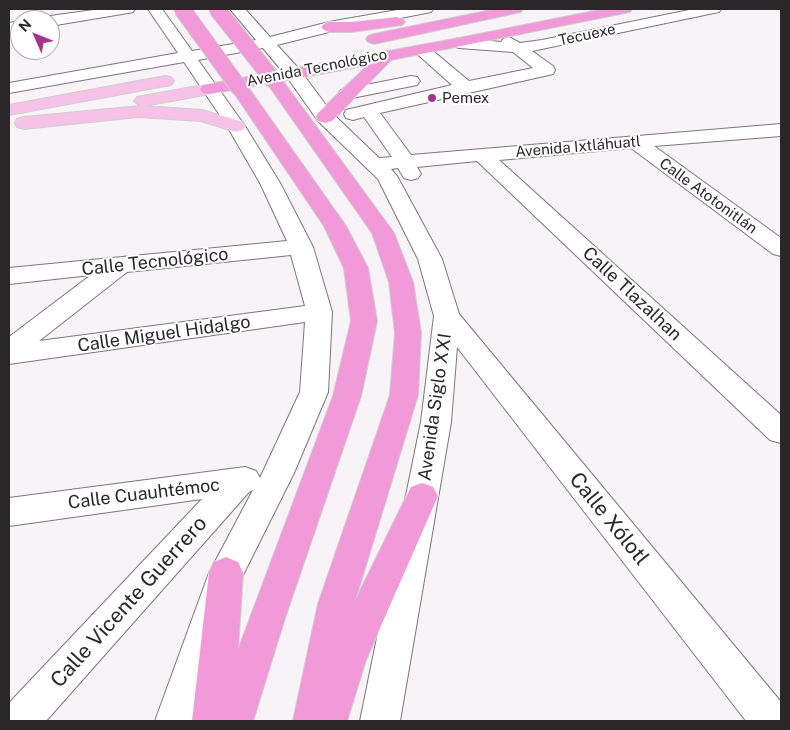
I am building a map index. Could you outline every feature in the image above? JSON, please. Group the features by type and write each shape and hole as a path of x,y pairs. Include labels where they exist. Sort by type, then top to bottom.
{"highway":[{"path":"182,9 335,226 356,268 364,321 347,396 267,618 233,721"},
{"name":"Avenida Siglo XXI","path":"217,9 274,81 383,233 401,282 408,333 404,395 336,604 313,721"},
{"name":"Avenida Tecnológico","path":"359,42 516,9"},
{"name":"Avenida Tecnológico","path":"204,81 271,44 386,56 625,9"},
{"path":"330,27 351,28 419,19 500,12"},
{"path":"327,119 346,94 386,56"},
{"path":"328,721 347,658 422,496"},
{"path":"212,721 226,573"}],"main road":[{"name":"Avenida Tecnológico","path":"9,110 204,81"},
{"name":"Avenida Tecnológico","path":"17,124 204,81"},
{"path":"17,124 138,111 202,116 236,126"}],"street":[{"path":"60,19 128,9"},
{"path":"155,9 236,126 270,183 301,247 319,312 314,392 278,473 226,573 175,721"},
{"name":"Avenida Tecnológico","path":"9,88 188,56 271,44 306,32 426,9"},
{"name":"Tecuexe","path":"459,43 518,48 542,45 714,9"},
{"path":"112,70 137,60 156,49 165,38 167,28"},
{"path":"271,44 266,29 306,32"},
{"path":"327,119 547,70 497,34"},
{"name":"Avenida Siglo XXI","path":"271,44 327,119 390,164 430,259 447,316 436,422 380,721"},
{"path":"421,48 464,87"},
{"path":"346,94 450,74"},
{"path":"368,110 390,164"},
{"name":"Avenida Ixtláhuatl","path":"642,148 781,130"},
{"name":"Avenida Ixtláhuatl","path":"390,164 488,161 642,148 781,142"},
{"name":"Calle Atotonitlán","path":"642,148 781,249"},
{"name":"Calle Tlazalhan","path":"488,161 781,432"},
{"name":"Calle Tecnológico","path":"9,276 301,247"},
{"path":"9,351 120,265"},
{"name":"Calle Miguel Hidalgo","path":"9,356 319,312"},
{"name":"Calle Xólotl","path":"447,316 771,721"},
{"name":"Calle Cuauhtémoc","path":"9,512 238,482 278,473"},
{"name":"Calle Vicente Guerrero","path":"19,721 238,482"}],"place":[{"name":"Pemex","path":"432,98"}]}
